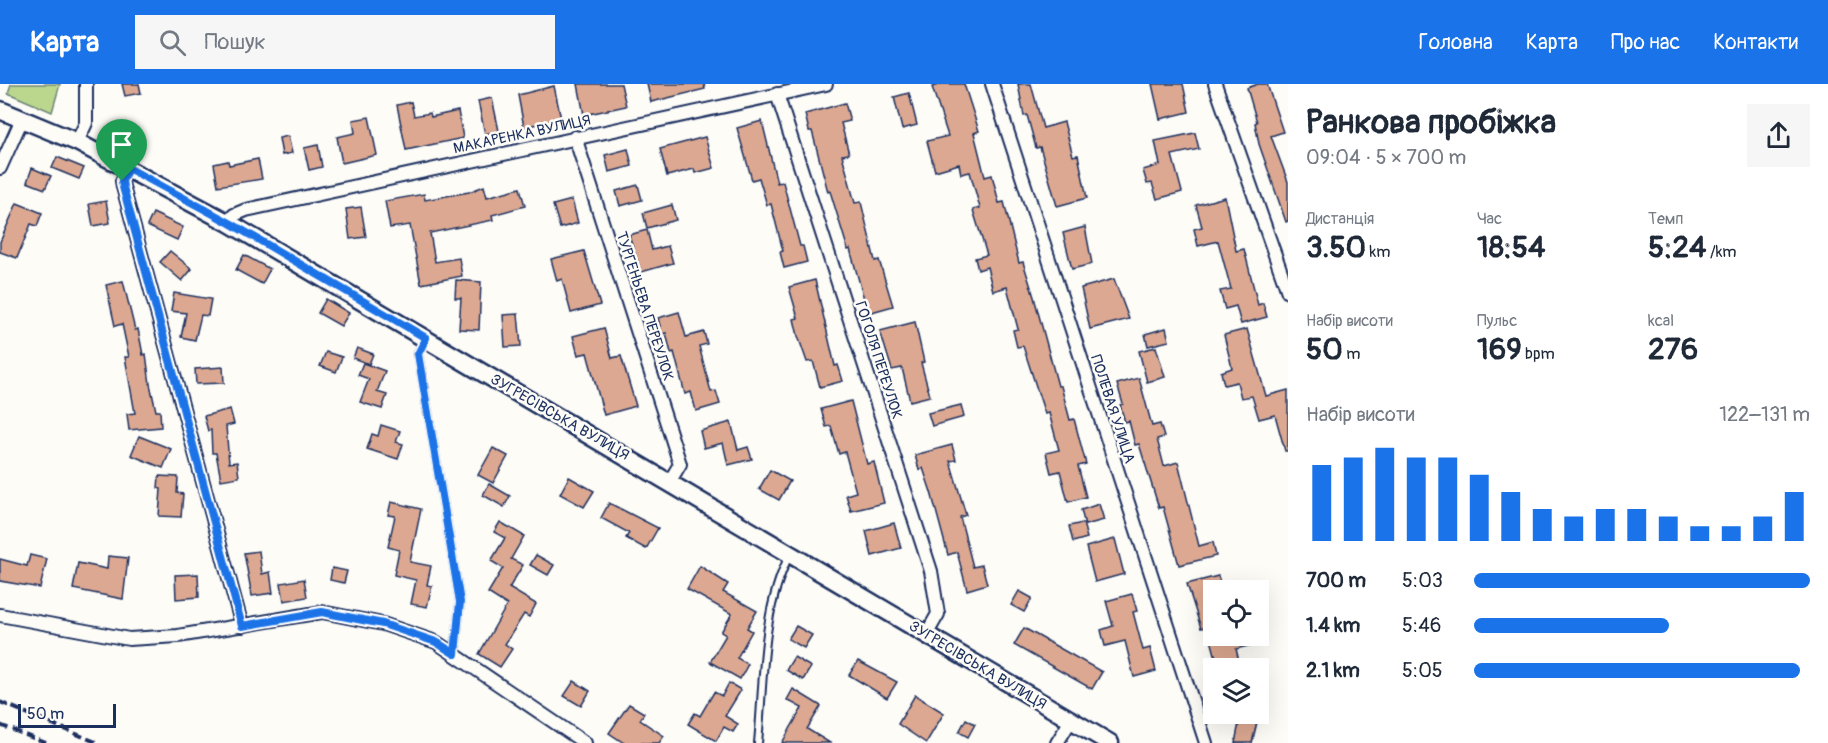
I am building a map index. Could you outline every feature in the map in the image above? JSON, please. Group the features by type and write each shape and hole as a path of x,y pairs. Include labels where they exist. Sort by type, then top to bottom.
{"street":[{"path":"77,142 86,123 86,84"},
{"name":"МАКАРЕНКА ВУЛИЦЯ","path":"230,223 234,215 246,210 826,84"},
{"name":"ПОЛЕВАЯ УЛИЦА","path":"992,84 1206,743"},
{"path":"1215,84 1288,292"},
{"name":"ГОГОЛЯ ПЕРЕУЛОК","path":"777,94 931,571 938,614 926,635"},
{"name":"ЗУГРЕСІВСЬКА ВУЛИЦЯ","path":"0,110 77,142 230,223 1110,743"},
{"path":"0,168 22,119"},
{"name":"ТУРГЕНЬЕВА ПЕРЕУЛОК","path":"575,137 680,464 670,481"},
{"path":"128,168 122,181 123,187 242,626"},
{"path":"0,615 129,639 178,636 322,612 383,624 436,642 585,743"},
{"path":"1057,743 1071,720"}],"lane":[{"path":"426,338 418,354 460,602 455,654"},
{"path":"758,743 775,583 790,553"}],"green space":[{"path":"11,84 60,84 52,112 8,93"}],"building":[{"path":"122,84 139,84 141,93 125,96"},
{"path":"578,84 621,84 626,106 584,115"},
{"path":"647,84 704,84 705,89 651,102"},
{"path":"942,84 964,84 979,131 974,133 985,177 992,175 999,203 1004,202 1019,263 1023,262 1058,386 1061,386 1070,420 1074,419 1086,464 1078,466 1086,497 1068,502 1060,471 1051,473 1046,453 1059,450 1049,413 1045,414 1023,346 1017,347 1013,330 1018,329 1007,287 993,291 987,267 978,270 975,258 987,255 973,210 980,208 970,172 961,174 959,164 935,171 927,141 948,136 932,87"},
{"path":"1018,84 1031,84 1043,128 1064,122 1073,156 1078,155 1087,198 1057,206 1040,147 1036,148 1027,115 1024,116"},
{"path":"1152,84 1183,84 1189,112 1160,119"},
{"path":"1267,84 1283,132 1271,136 1288,182 1288,221 1286,222 1259,144 1255,123 1257,122 1247,88"},
{"path":"554,86 561,119 524,127 518,95"},
{"path":"909,93 917,125 902,129 894,97"},
{"path":"492,98 499,131 485,134 478,101"},
{"path":"411,102 414,116 430,113 431,117 458,111 463,138 406,150 397,105"},
{"path":"845,103 850,121 841,123 849,154 842,155 855,203 861,202 875,261 879,260 893,306 868,313 850,249 848,250 830,191 828,192 812,131 809,131 805,114"},
{"path":"369,117 377,155 342,163 337,137 355,133 353,120"},
{"path":"762,121 777,183 783,182 800,246 803,246 807,262 784,268 780,252 783,251 771,204 767,205 759,178 752,180 737,128"},
{"path":"1195,133 1199,149 1172,155 1182,192 1157,199 1152,183 1147,184 1143,170 1160,165 1155,141"},
{"path":"288,136 292,153 282,155 279,138"},
{"path":"705,137 714,168 695,173 694,169 667,176 660,149"},
{"path":"318,145 322,167 309,170 304,148"},
{"path":"628,149 632,166 609,172 605,155"},
{"path":"57,157 84,168 79,179 52,168"},
{"path":"258,159 262,179 218,186 214,164 228,161 229,165"},
{"path":"32,168 51,176 45,189 27,182"},
{"path":"638,185 642,200 620,206 616,191"},
{"path":"484,186 487,197 520,188 525,206 492,215 493,220 430,233 435,262 459,258 462,276 421,284 410,225 390,228 385,201 424,194 425,200 469,192"},
{"path":"1225,197 1236,251 1244,249 1258,305 1263,303 1267,317 1241,324 1236,306 1225,309 1220,291 1231,289 1218,241 1198,246 1194,229 1202,227 1196,205"},
{"path":"572,200 578,223 560,228 553,205"},
{"path":"106,201 110,223 93,226 89,204"},
{"path":"17,203 42,213 37,226 31,224 17,258 0,252 0,242"},
{"path":"672,205 676,220 647,228 643,213"},
{"path":"361,207 366,237 350,239 346,209"},
{"path":"153,213 183,227 177,240 147,226"},
{"path":"1085,227 1092,264 1072,269 1063,233"},
{"path":"647,230 652,250 668,246 673,263 641,272 629,235"},
{"path":"170,251 192,269 182,281 160,262"},
{"path":"584,251 600,305 571,313 562,279 557,281 551,259"},
{"path":"244,255 270,269 262,284 236,270"},
{"path":"1114,279 1129,319 1090,329 1081,288"},
{"path":"456,280 481,282 479,330 459,329 461,298 455,298"},
{"path":"815,280 835,366 838,365 843,381 820,387 813,361 807,362 798,336 794,319 798,318 789,287"},
{"path":"123,281 135,330 138,329 143,355 146,354 156,411 160,411 161,427 129,430 127,414 135,413 125,357 129,357 122,324 115,326 106,285"},
{"path":"174,293 211,299 208,316 201,315 195,340 181,337 186,313 171,311"},
{"path":"326,299 349,313 341,326 318,313"},
{"path":"679,312 686,337 704,332 707,344 699,346 711,392 716,391 720,404 696,411 691,392 685,394 674,352 671,353 666,333 662,334 658,318"},
{"path":"518,314 521,346 505,347 503,315"},
{"path":"915,322 924,362 921,363 930,396 910,401 902,368 892,370 880,331"},
{"path":"604,328 612,358 621,356 636,406 604,415 587,353 578,355 573,336"},
{"path":"1166,328 1169,341 1148,346 1145,334"},
{"path":"1247,329 1266,396 1288,390 1288,451 1285,451 1275,415 1259,419 1252,396 1241,398 1237,382 1224,385 1221,372 1232,368 1224,335"},
{"path":"1156,347 1165,377 1147,382 1139,351"},
{"path":"357,348 373,354 369,364 353,358"},
{"path":"326,352 342,357 336,372 320,366"},
{"path":"363,363 385,371 377,392 387,395 382,409 360,402 369,379 358,375"},
{"path":"223,367 224,383 196,384 195,369"},
{"path":"1139,378 1152,426 1160,424 1164,437 1157,439 1164,466 1178,462 1199,546 1213,542 1216,556 1179,565 1163,507 1159,508 1139,444 1135,445 1129,421 1125,422 1120,405 1123,404 1117,384"},
{"path":"851,401 867,464 874,462 884,503 851,511 846,495 856,492 845,452 839,454 831,426 826,427 821,409"},
{"path":"961,405 964,417 932,426 928,413"},
{"path":"230,409 234,424 226,426 229,463 237,462 239,477 221,480 216,453 212,453 211,430 208,431 204,416"},
{"path":"731,422 738,450 748,447 752,459 728,465 723,443 704,448 700,431"},
{"path":"381,425 400,431 396,442 403,444 398,459 367,449 372,434 378,436"},
{"path":"139,436 171,449 163,468 131,455"},
{"path":"952,445 956,460 950,461 966,515 960,517 973,567 982,565 987,584 967,590 957,552 948,555 931,492 923,468 919,470 915,455"},
{"path":"493,448 508,456 493,483 478,475"},
{"path":"770,470 790,481 779,500 759,489"},
{"path":"159,476 178,477 177,493 183,494 181,517 159,516 161,489 158,488"},
{"path":"569,477 594,491 584,507 560,494"},
{"path":"489,484 510,496 504,507 483,495"},
{"path":"391,502 421,509 410,562 431,566 427,585 432,586 427,607 411,604 416,580 394,575 399,550 388,547 395,516 388,515"},
{"path":"609,503 658,528 646,549 626,538 629,533 601,518"},
{"path":"1099,504 1104,520 1085,525 1081,510"},
{"path":"500,522 524,536 511,559 523,565 509,588 536,604 529,617 524,614 505,644 512,649 500,667 479,654 507,605 488,593 503,568 491,561 505,538 494,532"},
{"path":"894,523 901,548 872,556 866,531"},
{"path":"1083,523 1087,538 1073,542 1069,526"},
{"path":"1115,539 1124,574 1095,582 1086,547"},
{"path":"259,551 262,574 270,572 273,593 252,596 244,553"},
{"path":"30,555 47,559 40,588 0,581 0,559 27,566"},
{"path":"536,555 554,565 548,575 530,565"},
{"path":"108,556 128,558 123,599 73,589 78,563 107,569"},
{"path":"700,566 728,584 723,592 757,611 747,628 752,631 737,658 748,664 740,679 710,662 726,635 721,632 732,614 687,589"},
{"path":"332,568 347,571 344,583 330,580"},
{"path":"198,574 199,597 176,599 175,575"},
{"path":"1218,576 1219,580 1203,580 1203,628 1201,628 1187,584"},
{"path":"304,579 307,597 284,601 281,583"},
{"path":"1019,591 1032,598 1024,612 1011,605"},
{"path":"1132,594 1137,611 1133,612 1143,650 1150,648 1156,671 1134,677 1125,641 1105,646 1101,630 1113,626 1106,601"},
{"path":"796,626 812,635 804,648 788,639"},
{"path":"1024,628 1102,672 1092,689 1014,645"},
{"path":"1213,646 1248,646 1236,649 1238,658 1216,658"},
{"path":"794,657 811,667 803,680 786,670"},
{"path":"858,661 897,682 887,698 849,675"},
{"path":"574,681 590,691 581,706 564,696"},
{"path":"729,683 741,690 725,716 738,724 733,732 724,727 716,741 688,724 695,713 700,716 714,692 722,696"},
{"path":"793,689 821,706 807,729 830,743 782,743 802,708 787,700"},
{"path":"915,695 944,713 926,743 898,724"},
{"path":"629,704 644,713 640,720 664,736 659,743 624,743 609,733"},
{"path":"966,719 975,724 968,737 959,732"},
{"path":"1239,724 1257,724 1252,743 1235,743"}],"railway":[{"path":"0,702 98,743"},
{"path":"0,725 46,743"}],"route":[{"path":"128,168 230,223 426,338 418,354 460,602 455,654 436,642 383,624 322,612 242,626 122,181 128,168"}]}
